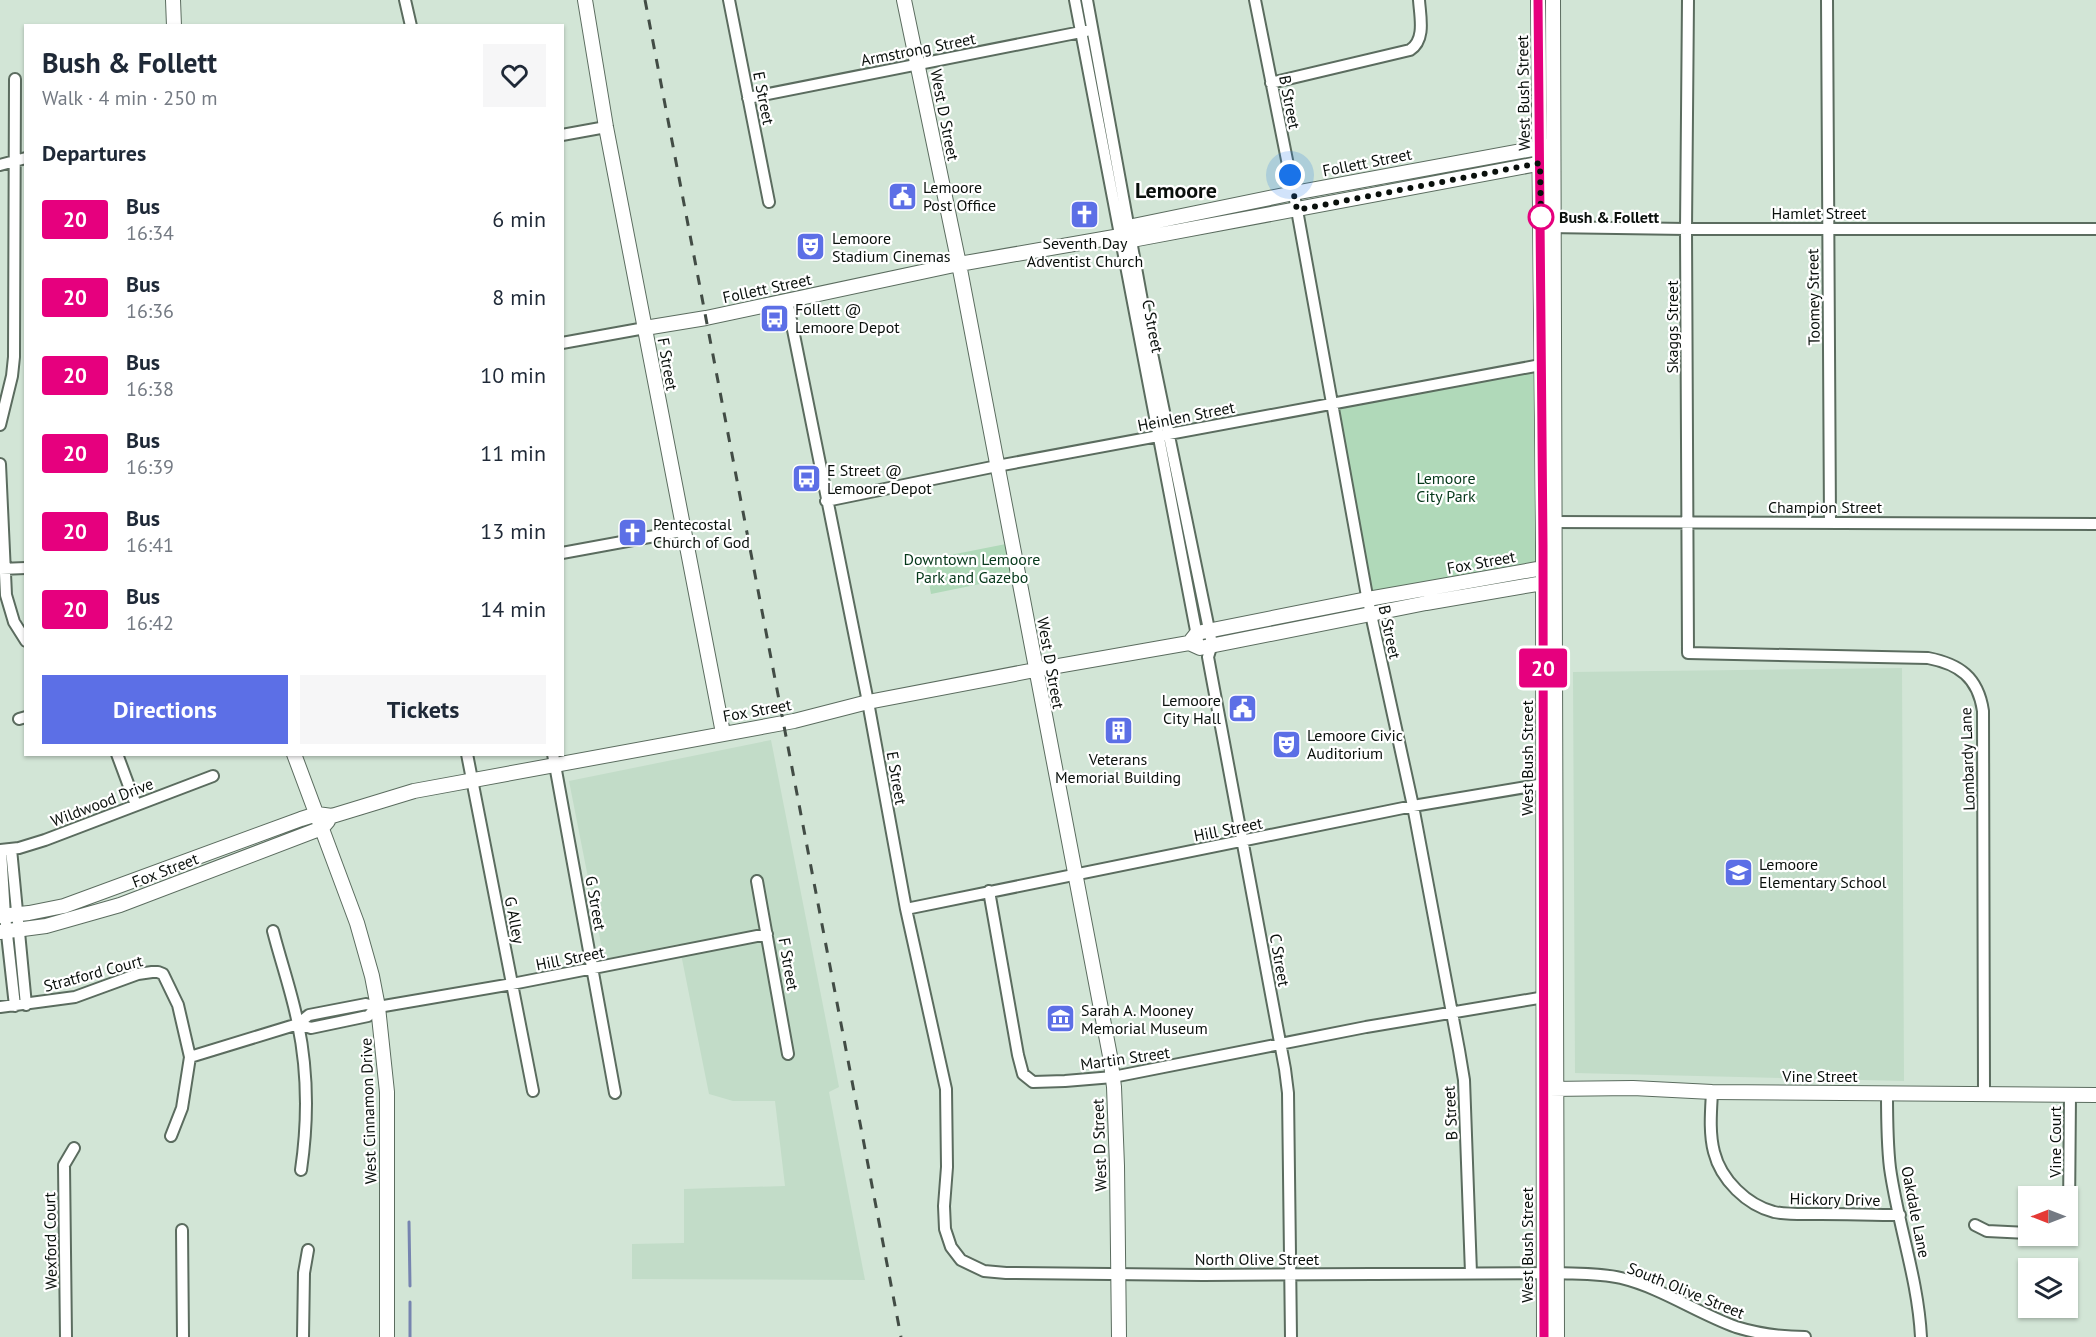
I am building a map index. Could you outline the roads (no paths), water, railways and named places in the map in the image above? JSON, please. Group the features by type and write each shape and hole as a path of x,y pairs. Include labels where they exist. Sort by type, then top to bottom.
{"street":[{"path":"173,0 174,24"},
{"path":"405,0 411,24"},
{"name":"F Street","path":"585,0 606,127 682,531 723,733"},
{"name":"E Street","path":"729,0 769,202"},
{"name":"West D Street","path":"904,0 958,264 1113,1077 1119,1337"},
{"name":"C Street","path":"1075,0 1149,339 1164,435 1243,842 1288,1093 1291,1337"},
{"name":"C Street","path":"1087,0 1127,234"},
{"name":"B Street","path":"1255,0 1294,193 1368,599 1413,806 1464,1080 1471,1273"},
{"path":"1271,83 1410,50 1420,39 1419,0"},
{"name":"West Bush Street","path":"1538,0 1547,146"},
{"name":"West Bush Street","path":"1544,1337 1550,1273 1547,146 1553,0"},
{"name":"Skaggs Street","path":"1688,0 1686,229 1688,653"},
{"name":"Toomey Street","path":"1827,0 1830,522"},
{"name":"Armstrong Street","path":"748,98 1093,30"},
{"path":"0,425 13,366 20,286 14,162 15,79"},
{"path":"564,135 606,127"},
{"name":"Follett Street","path":"1127,234 1294,193 1547,146"},
{"path":"0,165 24,159"},
{"name":"Follett Street","path":"564,343 706,318 958,264 1127,234 1297,210 1547,162"},
{"name":"Hamlet Street","path":"1548,227 2096,229"},
{"name":"E Street","path":"787,300 868,702 906,909 946,1089 947,1167 944,1221 951,1247 961,1260"},
{"name":"Heinlen Street","path":"826,501 997,466 1547,364"},
{"path":"0,464 2,569 9,609 24,637"},
{"name":"Champion Street","path":"1549,522 2096,524"},
{"path":"564,553 682,531"},
{"path":"2,569 24,568"},
{"name":"Fox Street","path":"1203,642 1368,599 1547,575"},
{"name":"Fox Street","path":"7,915 64,906 317,814 332,816 414,791 472,781 554,760 794,721 868,702 1035,670 1371,614 1547,575"},
{"name":"Lombardy Lane","path":"1688,653 1928,658 1946,661 1960,669 1972,682 1982,702 1983,711 1984,1093"},
{"path":"118,756 135,805"},
{"name":"West Cinnamon Drive","path":"295,756 357,923 374,982 378,1007 387,1092 387,1337"},
{"name":"G Alley","path":"467,756 533,1091"},
{"name":"G Street","path":"554,760 615,1093"},
{"name":"Wildwood Drive","path":"4,849 45,840 213,776"},
{"name":"Hill Street","path":"906,909 1413,806 1550,783"},
{"name":"Fox Street","path":"8,931 66,921 120,905 322,828 332,816"},
{"path":"4,849 8,931 20,1005"},
{"name":"F Street","path":"757,881 788,1054"},
{"name":"Martin Street","path":"989,891 1018,1055 1023,1074 1034,1082 1113,1077 1366,1027 1551,996"},
{"path":"273,931 298,1024 306,1102 301,1170"},
{"name":"Hill Street","path":"190,1057 298,1024 309,1016 366,1004 378,1007 512,984 766,934"},
{"name":"Stratford Court","path":"0,1007 75,997 138,974 158,972 167,979 178,1005 190,1057"},
{"path":"171,1136 182,1108 190,1057"},
{"name":"Vine Street","path":"1550,1089 1633,1088 1712,1092 2096,1095"},
{"name":"Hickory Drive","path":"1712,1092 1711,1131 1714,1152 1726,1178 1742,1195 1755,1204 1774,1212 1792,1214 1900,1215"},
{"name":"Oakdale Lane","path":"1887,1093 1887,1130 1891,1168 1919,1310 1921,1337"},
{"name":"Vine Court","path":"2070,1095 2070,1186"},
{"name":"Wexford Court","path":"66,1337 64,1165 74,1148"},
{"path":"1975,1225 1987,1231 2018,1233"},
{"path":"182,1230 183,1337"},
{"path":"303,1337 304,1273 308,1250"},
{"name":"North Olive Street","path":"961,1260 972,1267 995,1272 1119,1275 1550,1273"},
{"name":"West Bush Street","path":"1550,1273 1557,1337"},
{"name":"South Olive Street","path":"1550,1273 1621,1278 1678,1300 1734,1326 1756,1332 1805,1337"}],"waterway":[{"path":"409,1222 410,1286"},
{"path":"410,1302 410,1337"}],"railway":[{"path":"645,0 901,1337"}],"place":[{"name":"Lemoore Post Office","path":"902,196"},
{"name":"Seventh Day Adventist Church","path":"1085,215"},
{"name":"Bush & Follett","path":"1541,217"},
{"name":"Lemoore Stadium Cinemas","path":"811,247"},
{"name":"Follett @ Lemoore Depot","path":"774,318"},
{"name":"E Street @ Lemoore Depot","path":"806,479"},
{"name":"Pentecostal Church of God","path":"632,533"},
{"name":"Lemoore City Hall","path":"1242,709"},
{"name":"Veterans Memorial Building","path":"1118,731"},
{"name":"Lemoore Civic Auditorium","path":"1286,744"},
{"name":"Lemoore Elementary School","path":"1738,873"},
{"name":"Sarah A. Mooney Memorial Museum","path":"1060,1019"}],"district":[{"name":"Lemoore","path":"1176,190"}],"park label":[{"name":"Lemoore City Park","path":"1446,487"},
{"name":"Downtown Lemoore Park and Gazebo","path":"972,568"}]}
